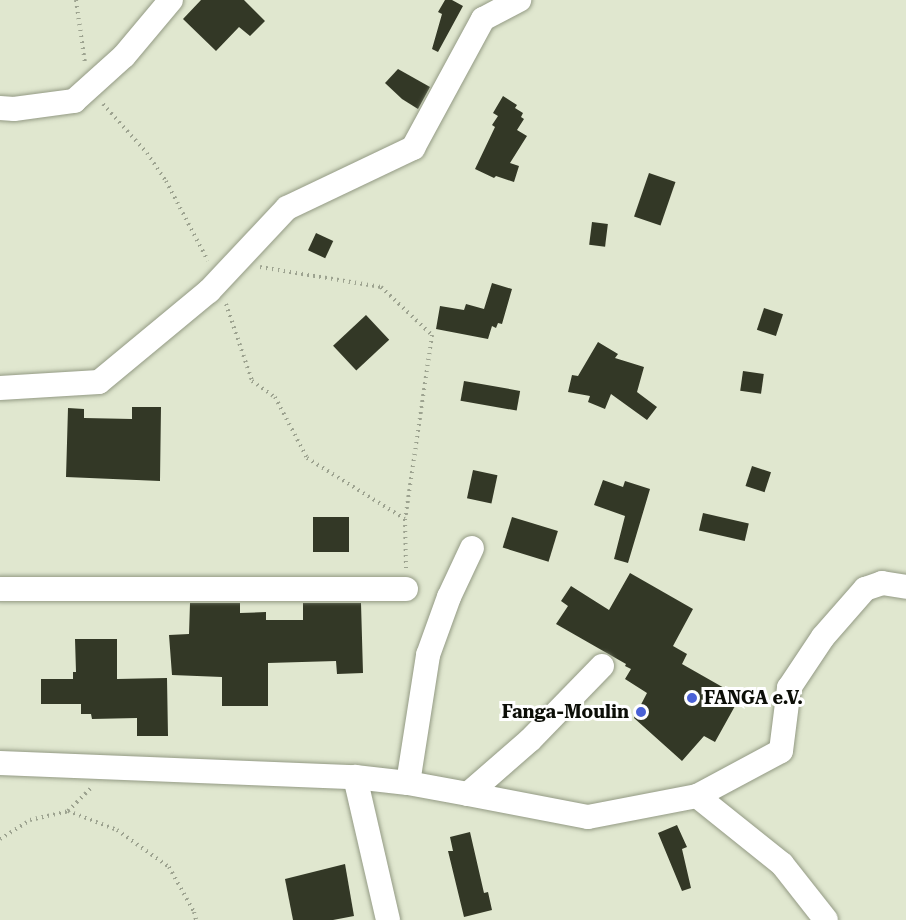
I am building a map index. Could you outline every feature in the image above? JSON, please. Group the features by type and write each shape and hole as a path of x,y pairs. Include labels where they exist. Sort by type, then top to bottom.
{"street":[{"path":"0,108 14,109 74,101 124,56 171,0"},
{"path":"0,388 99,382 209,291 287,208 413,148 483,19 519,0"},
{"path":"408,783 429,655 449,597 472,548"},
{"path":"0,764 355,777 408,783 588,817 697,796 781,751 789,688 823,637 865,589 882,583 906,587"},
{"path":"0,589 406,589"},
{"path":"468,794 530,740 602,666"},
{"path":"355,777 388,920"},
{"path":"697,796 782,864 826,920"}],"path":[{"path":"230,269 258,267 381,287 432,335 405,519 406,589"},
{"path":"0,839 30,820 68,811 117,830 169,867 194,912 196,920"}],"building":[{"path":"201,0 244,0 265,21 250,36 239,27 216,51 183,19"},
{"path":"445,0 452,0 463,6 438,52 432,49 442,14 438,12"},
{"path":"398,69 430,87 418,109 402,99 385,83"},
{"path":"503,96 517,105 515,108 523,113 521,117 524,119 517,130 527,136 510,163 519,166 514,182 496,176 494,178 475,169 495,127 492,125 498,116 493,113"},
{"path":"649,173 675,182 660,226 634,216"},
{"path":"592,222 608,224 605,247 589,245"},
{"path":"316,233 333,241 325,258 308,250"},
{"path":"492,283 512,289 502,324 498,323 496,328 492,326 488,339 436,329 440,306 464,310 466,304 484,309"},
{"path":"764,308 783,314 776,336 757,330"},
{"path":"366,315 389,340 356,371 333,346"},
{"path":"598,342 618,354 615,358 644,367 637,392 657,407 647,420 611,394 605,409 588,402 590,396 568,392 572,375 578,376"},
{"path":"743,371 764,374 761,394 740,391"},
{"path":"464,381 520,391 517,411 461,401"},
{"path":"132,407 161,407 160,481 66,477 68,408 84,409 84,418 132,419"},
{"path":"752,466 771,472 765,492 746,486"},
{"path":"473,470 497,475 491,504 467,498"},
{"path":"603,480 623,487 625,481 650,489 628,563 614,559 625,516 594,505"},
{"path":"703,513 749,524 745,541 699,531"},
{"path":"313,517 349,517 349,552 313,552"},
{"path":"512,517 558,531 549,562 503,548"},
{"path":"630,573 693,609 673,646 687,654 682,664 740,697 715,742 704,736 682,761 634,718 647,693 625,679 631,669 556,624 568,606 561,601 571,586 609,610"},
{"path":"190,603 240,603 240,613 266,612 266,620 303,620 303,603 361,603 363,673 337,674 336,661 268,663 268,706 222,706 222,677 172,675 169,635 189,634"},
{"path":"75,639 117,639 117,679 167,678 168,736 137,736 137,718 92,719 91,714 81,714 81,704 41,704 41,679 73,679 73,672 76,672"},
{"path":"677,825 687,847 682,849 691,888 682,891 658,833"},
{"path":"470,832 484,893 488,892 492,910 464,917 448,851 453,851 450,837"},
{"path":"345,864 354,916 333,920 293,920 285,879"}],"place":[{"name":"FANGA e.V.","path":"692,698"},
{"name":"Fanga-Moulin","path":"641,712"}]}
